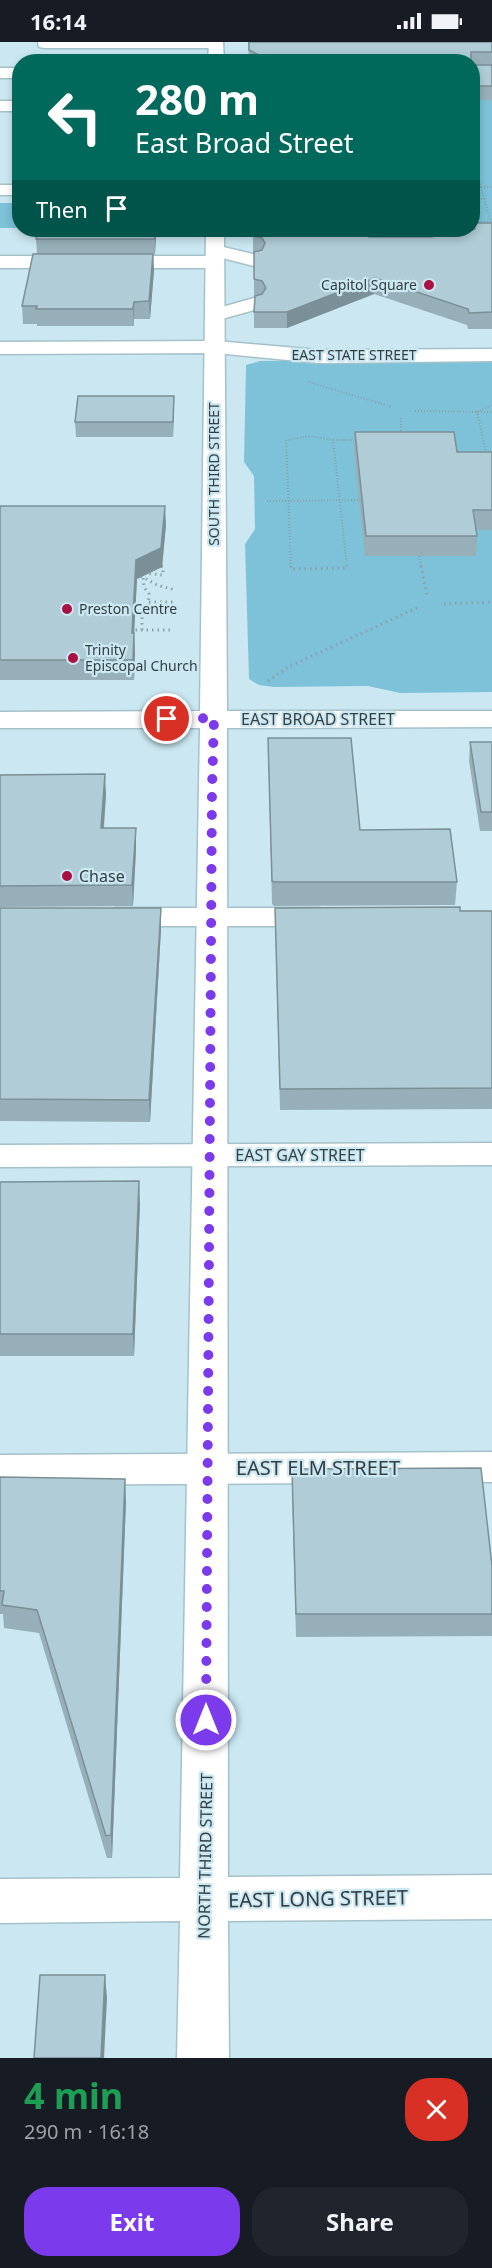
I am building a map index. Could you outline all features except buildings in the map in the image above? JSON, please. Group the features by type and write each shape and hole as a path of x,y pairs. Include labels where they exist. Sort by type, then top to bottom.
{"main road":[{"path":"43,47 216,43"},
{"path":"118,47 169,54"},
{"name":"SOUTH THIRD STREET","path":"214,718 215,237"},
{"path":"0,262 215,256 254,260"},
{"path":"215,315 254,304"},
{"name":"EAST STATE STREET","path":"0,348 216,347 275,341 492,340"},
{"name":"EAST STATE STREET","path":"216,347 251,353 293,356 492,355"},
{"name":"NORTH THIRD STREET","path":"203,2058 214,718"},
{"name":"EAST BROAD STREET","path":"0,720 492,719"},
{"path":"83,918 342,916"},
{"name":"EAST GAY STREET","path":"0,1156 492,1154"},
{"name":"EAST ELM STREET","path":"0,1470 492,1467"},
{"name":"EAST LONG STREET","path":"0,1901 492,1898"}],"path":[{"path":"480,180 492,224"},
{"path":"482,187 492,187"},
{"path":"480,199 485,199"},
{"path":"305,381 392,407"},
{"path":"477,412 492,405"},
{"path":"415,411 492,412"},
{"path":"477,412 488,462"},
{"path":"400,418 401,440"},
{"path":"333,440 347,568 291,569 286,440 310,436 333,440 367,440"},
{"path":"267,501 360,500"},
{"path":"419,556 427,595"},
{"path":"139,569 148,575 163,575 163,567 154,564"},
{"path":"143,572 138,575 157,585 175,590"},
{"path":"141,630 142,614 148,609 149,602 149,594 144,587 143,577"},
{"path":"149,602 175,602"},
{"path":"444,604 492,602"},
{"path":"267,681 290,666 417,608"},
{"path":"130,630 173,630"}],"shaded area":[{"path":"480,81 492,81 492,245 378,253 375,237 480,237"},
{"path":"0,203 12,203 12,228 0,228"},
{"path":"492,359 492,692 400,693 368,686 274,687 259,685 249,679 245,544 255,529 254,476 244,462 246,365 260,361"}],"place":[{"name":"Capitol Square","path":"429,285"},
{"name":"Preston Centre","path":"67,609"},
{"name":"Trinity Episcopal Church","path":"73,658"},
{"name":"Chase","path":"67,876"}],"route":[{"path":"167,719 214,718 206,1720"}]}
